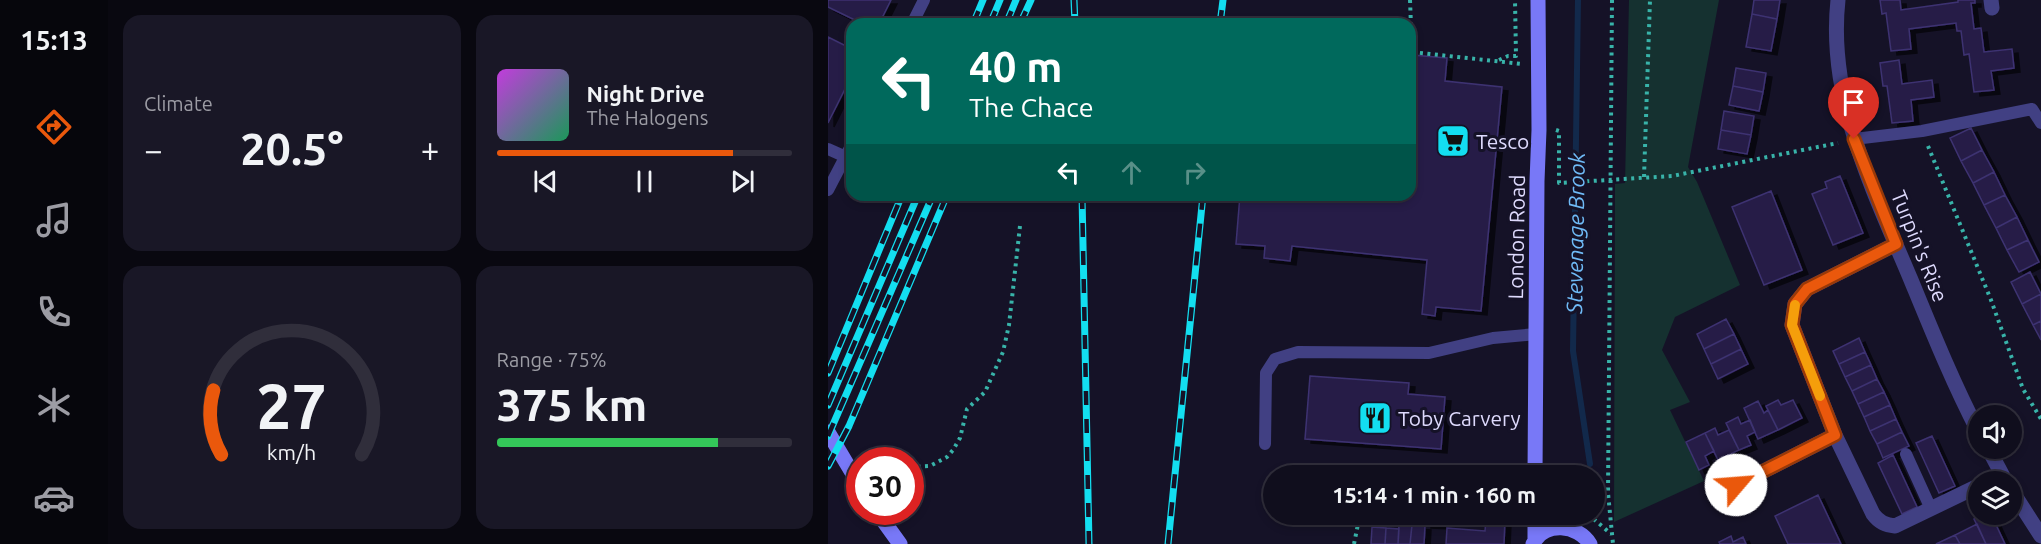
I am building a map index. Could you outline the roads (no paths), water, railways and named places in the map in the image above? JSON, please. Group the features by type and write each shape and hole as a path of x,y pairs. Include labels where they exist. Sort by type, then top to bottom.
{"main road":[{"name":"London Road","path":"1535,465 1539,130 1538,0"},
{"path":"828,432 846,462"},
{"path":"886,525 900,544"},
{"path":"1534,542 1535,525"},
{"path":"1568,525 1585,537 1590,544"},
{"path":"1534,542 1551,528 1570,528"}],"street":[{"name":"Turpin's Rise","path":"1838,0 1836,22 1839,78 1854,139 1948,369 1968,410"},
{"path":"1896,244 1807,289 1795,304 1792,325 1835,435 1878,520 1895,526 1968,491"},
{"path":"1736,485 1835,435"},
{"path":"2022,507 2041,536"}],"lane":[{"path":"915,18 924,0"},
{"path":"1854,139 1922,131 2032,109 2041,123"},
{"path":"828,149 846,158 828,190"},
{"path":"1265,444 1266,373 1275,359 1298,352 1429,353 1493,338 1536,334"},
{"path":"1906,454 1931,508"}],"waterway":[{"name":"Stevenage Brook","path":"1578,0 1573,351 1590,464"}],"railway":[{"path":"976,18 983,0"},
{"path":"992,18 1000,0"},
{"path":"1008,18 1016,0"},
{"path":"1023,18 1031,0"},
{"path":"1074,0 1075,18"},
{"path":"1221,18 1223,0"},
{"path":"828,373 900,201"},
{"path":"828,405 915,201"},
{"path":"828,436 930,201"},
{"path":"828,466 849,426 944,201"},
{"path":"1082,201 1089,544"},
{"path":"1168,544 1202,201"}],"place":[{"name":"Tesco","path":"1453,141"},
{"name":"Toby Carvery","path":"1375,418"}]}
